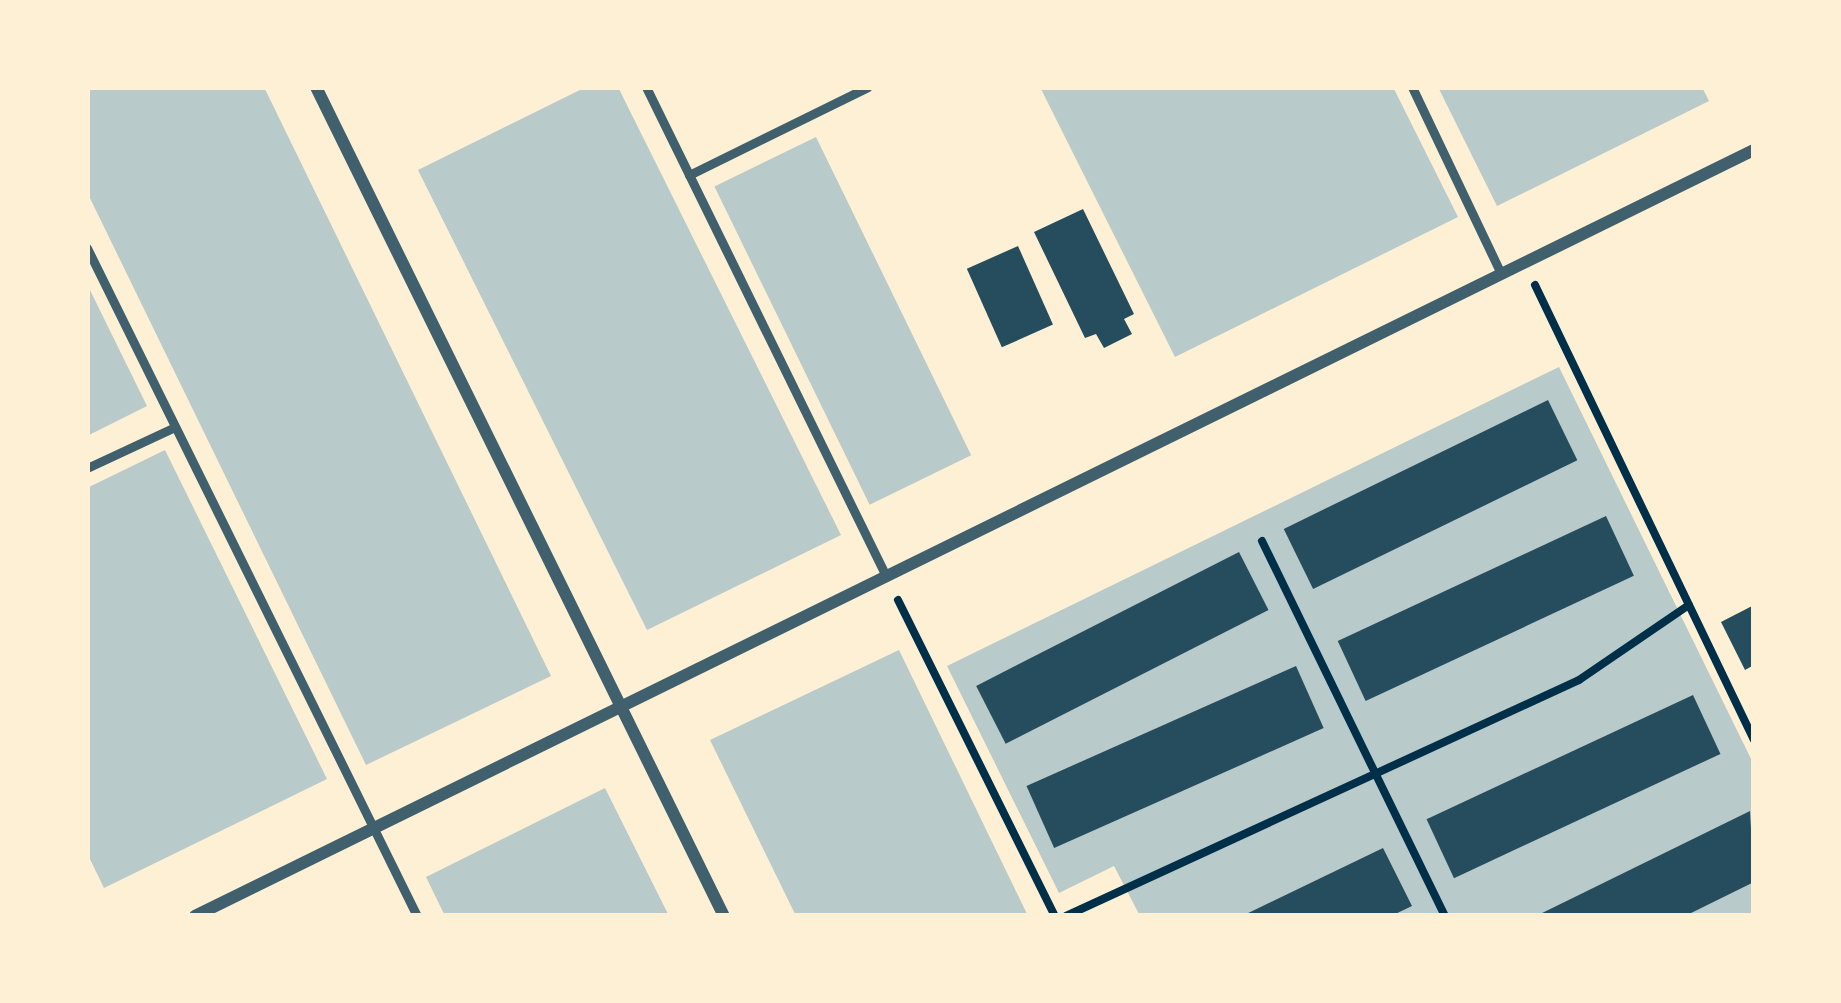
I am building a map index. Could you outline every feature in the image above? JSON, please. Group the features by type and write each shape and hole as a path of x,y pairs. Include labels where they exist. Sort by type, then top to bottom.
{"street":[{"path":"316,87 724,916"},
{"path":"196,916 1754,150"}],"lane":[{"path":"646,87 886,576"},
{"path":"689,175 868,87"},
{"path":"1412,87 1501,274"},
{"path":"87,248 417,916"},
{"path":"87,468 176,427"}],"path":[{"path":"1525,262 1754,740"},
{"path":"1262,541 1444,916"},
{"path":"886,576 1055,916"},
{"path":"1066,916 1579,680 1689,605"}],"shaded area":[{"path":"87,87 264,87 551,676 366,765 87,192"},
{"path":"586,87 618,87 841,535 647,630 418,170"},
{"path":"1040,87 1393,87 1458,217 1175,357"},
{"path":"1438,87 1702,87 1709,101 1497,206"},
{"path":"816,137 971,455 870,505 714,187"},
{"path":"87,284 147,406 87,436"},
{"path":"1559,367 1754,765 1754,913 1140,916 1114,866 1059,893 947,666"},
{"path":"165,450 327,779 104,888 87,853 87,488"},
{"path":"899,650 1028,916 796,916 710,740"},
{"path":"605,788 669,916 445,916 426,877"}],"building":[{"path":"1083,209 1134,314 1124,319 1132,334 1104,348 1096,334 1085,338 1034,232"},
{"path":"1018,246 1053,325 1002,347 967,269"},
{"path":"1548,400 1577,460 1313,589 1284,529"},
{"path":"1606,516 1634,576 1366,701 1338,641"},
{"path":"1239,552 1269,610 1006,744 976,686"},
{"path":"1754,605 1754,665 1745,670 1721,622"},
{"path":"1296,666 1324,728 1054,848 1027,786"},
{"path":"1693,695 1720,754 1454,878 1427,819"},
{"path":"1750,811 1754,882 1685,916 1536,916"},
{"path":"1383,848 1412,906 1391,916 1242,916"}]}
